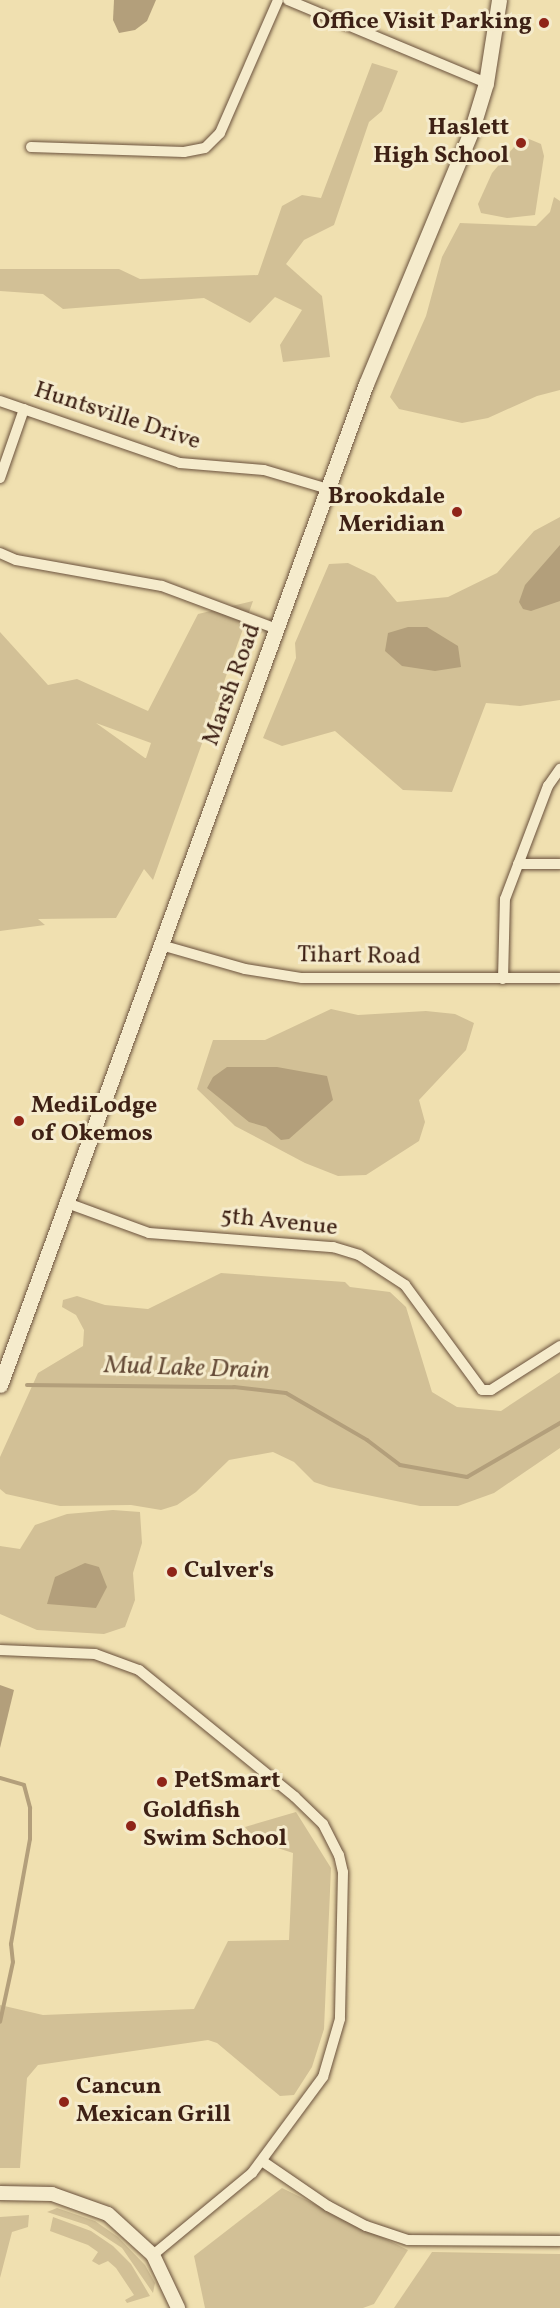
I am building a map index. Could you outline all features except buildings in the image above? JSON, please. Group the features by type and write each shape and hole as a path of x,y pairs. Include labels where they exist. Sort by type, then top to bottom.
{"main road":[{"name":"Marsh Road","path":"0,1385 366,384 458,167 486,83 499,0"}],"street":[{"path":"31,147 184,152 205,148 220,133 278,0"},
{"path":"288,0 486,83"},
{"name":"Huntsville Drive","path":"0,401 180,463 264,470 328,489"},
{"path":"0,478 24,410"},
{"path":"0,553 16,560 161,586 277,629"},
{"path":"503,978 504,908 548,786 560,769"},
{"path":"518,864 560,864"},
{"name":"Tihart Road","path":"161,945 245,969 293,977 560,978"},
{"name":"5th Avenue","path":"67,1203 149,1233 333,1247 359,1255 395,1276 415,1296 482,1390 491,1390 560,1346"},
{"path":"0,1650 95,1654 139,1670 296,1797 323,1824 333,1842 343,1872 338,2034 317,2088 262,2161 153,2255"},
{"path":"262,2161 357,2221 408,2240 560,2241"},
{"path":"0,2193 52,2194 85,2203 119,2222 153,2255 178,2308"}],"shaded area":[{"path":"114,0 156,0 147,21 135,30 119,33 113,20"},
{"path":"372,63 398,71 382,111 369,122 334,225 304,240 286,264 322,296 330,357 283,362 280,345 302,310 275,297 250,323 204,298 63,309 43,294 0,291 0,269 119,269 140,279 258,275 282,206 302,195 321,198"},
{"path":"529,139 541,144 544,156 535,215 507,218 481,213 478,204 492,173 514,147"},
{"path":"554,197 560,201 560,390 537,396 488,418 462,423 399,409 390,397 426,316 442,257 460,223 536,226 550,212"},
{"path":"560,517 560,700 520,706 486,703 452,792 403,790 335,731 282,746 263,738 296,658 295,643 329,564 348,563 375,576 397,602 448,597 497,573 534,531"},
{"path":"560,545 560,601 531,611 523,609 519,602 525,585"},
{"path":"253,601 153,880 144,869 116,918 38,919 45,925 0,931 0,632 48,685 77,679 148,711 198,614","holes":["96,723 151,743 145,758"]},
{"path":"408,627 427,627 458,646 461,667 435,671 402,666 385,651 388,633"},
{"path":"331,1009 358,1015 426,1011 455,1014 474,1023 466,1050 419,1100 425,1122 419,1141 366,1175 338,1176 305,1163 235,1126 197,1089 213,1040 265,1040"},
{"path":"227,1067 277,1067 327,1076 333,1100 289,1139 281,1140 266,1127 249,1122 207,1088 213,1077"},
{"path":"221,1273 345,1282 350,1287 390,1292 406,1307 432,1392 457,1407 501,1411 560,1372 560,1448 494,1493 458,1506 420,1506 329,1487 314,1482 294,1462 273,1452 229,1460 196,1492 177,1505 161,1510 131,1505 60,1506 6,1494 0,1489 0,1457 38,1373 83,1346 84,1330 76,1315 62,1307 63,1300 77,1296 105,1305 148,1309"},
{"path":"113,1510 140,1512 142,1543 133,1573 135,1600 125,1627 104,1634 37,1630 0,1614 0,1546 20,1549 35,1525 67,1514"},
{"path":"85,1563 99,1567 107,1587 96,1608 47,1604 55,1577"},
{"path":"0,1685 14,1690 0,1748"},
{"path":"296,1812 331,1868 324,2029 312,2067 294,2095 280,2096 217,2043 208,2040 38,2065 27,2078 20,2168 0,2168 0,2005 43,2015 194,2009 228,1941 289,1940 293,1853 256,1841 245,1827"},
{"path":"282,2188 408,2250 374,2304 363,2308 205,2308 194,2256"},
{"path":"57,2208 95,2221 118,2237 145,2265 155,2283 153,2293 122,2248 87,2225 47,2212"},
{"path":"29,2215 28,2227 12,2232 0,2278 0,2217"},
{"path":"53,2217 91,2231 113,2246 131,2264 150,2296 127,2303 125,2300 134,2295 116,2268 108,2261 99,2265 92,2261 98,2252 88,2245 50,2231"},
{"path":"432,2252 560,2254 560,2308 394,2308"}],"waterway":[{"name":"Mud Lake Drain","path":"27,1385 234,1387 286,1393 367,1440 400,1465 467,1477 560,1423"},
{"path":"0,1778 24,1785 30,1808 30,1839 11,1944 13,1962 0,2022"}],"place":[{"name":"Office Visit Parking","path":"544,23"},
{"name":"Haslett High School","path":"521,143"},
{"name":"Brookdale Meridian","path":"457,512"},
{"name":"MediLodge of Okemos","path":"19,1121"},
{"name":"Culver's","path":"172,1572"},
{"name":"PetSmart","path":"162,1782"},
{"name":"Goldfish Swim School","path":"131,1826"},
{"name":"Cancun Mexican Grill","path":"64,2102"}]}
